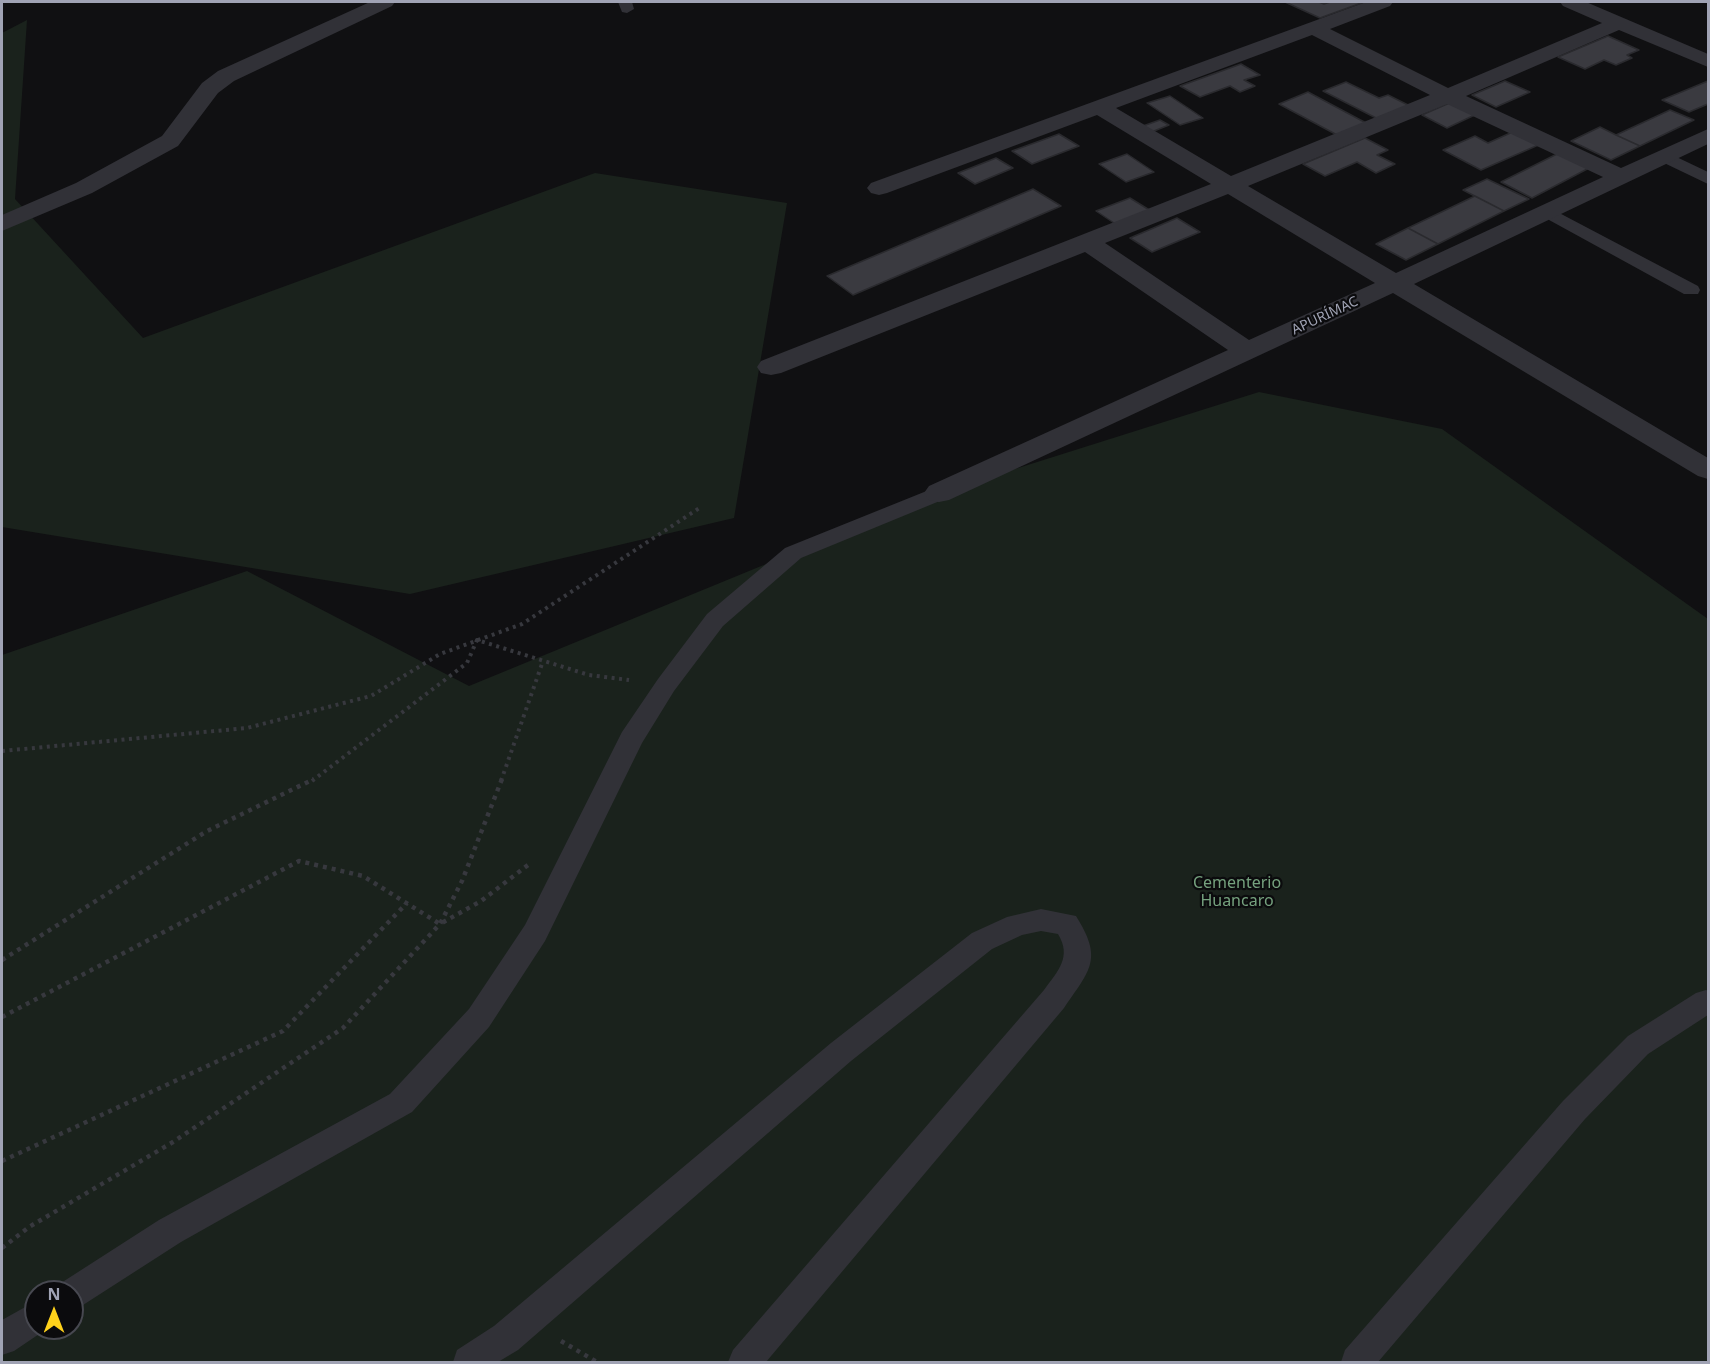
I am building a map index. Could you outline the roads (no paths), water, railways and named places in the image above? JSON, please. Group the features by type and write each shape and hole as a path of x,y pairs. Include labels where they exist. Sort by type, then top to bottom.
{"street":[{"path":"2,224 84,188 170,141 210,88 226,76 385,2"},
{"path":"879,188 1383,2"},
{"path":"1570,2 1708,61"},
{"path":"771,367 1450,97 1619,23"},
{"path":"1313,28 1450,97 1620,176"},
{"path":"1097,106 1708,470"},
{"name":"APURÍMAC","path":"939,493 1708,136"},
{"path":"1087,242 1247,351"}],"lane":[{"path":"1666,157 1708,179"},
{"path":"1546,212 1691,290"},
{"path":"84,1286 170,1231 400,1103 479,1018 535,933 631,739 666,685 715,620 793,553 939,493"},
{"path":"469,1362 506,1338 841,1052 982,941 1017,925 1041,920 1066,924 1078,941 1079,964 1060,990 745,1362"},
{"path":"1357,1362 1582,1102 1638,1045 1706,1002"},
{"path":"2,1339 24,1325"}],"park label":[{"name":"Cementerio Huancaro","path":"1237,892"}]}
